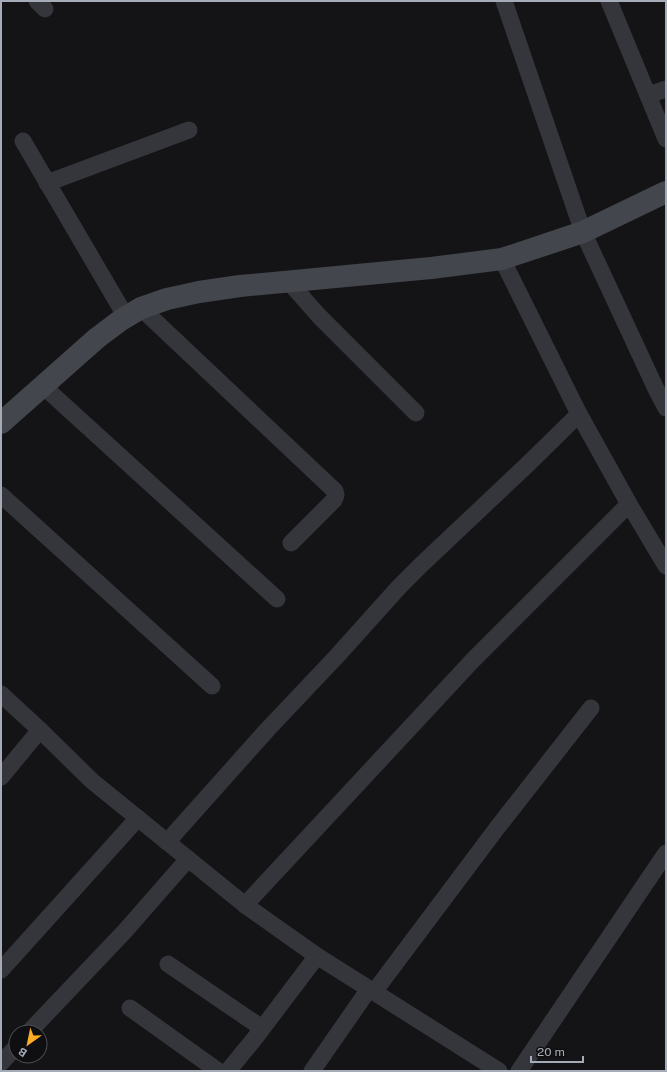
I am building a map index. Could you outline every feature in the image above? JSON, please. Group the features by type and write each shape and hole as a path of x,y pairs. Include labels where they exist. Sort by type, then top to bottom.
{"street":[{"path":"504,1 583,232 666,408"},
{"path":"609,1 666,139"},
{"path":"648,95 666,89"},
{"path":"47,183 189,130"},
{"path":"23,141 47,183 134,312 336,491 334,500 291,543"},
{"path":"1,422 97,338 134,312 167,299 199,292 240,286 431,268 502,259 583,232 666,192"},
{"path":"502,259 579,414 629,504 666,566"},
{"path":"289,282 319,316 416,413"},
{"path":"43,386 277,599"},
{"path":"167,842 267,730 337,656 399,587 579,414"},
{"path":"1,495 212,686"},
{"path":"245,905 473,660 629,504"},
{"path":"1,694 92,780 245,905 317,956 499,1071"},
{"path":"312,1071 371,991 590,708"},
{"path":"1,777 40,730"},
{"path":"1,970 138,818"},
{"path":"519,1071 666,853"},
{"path":"37,1024 109,948 188,859"},
{"path":"228,1071 317,956"},
{"path":"168,964 262,1028"},
{"path":"130,1008 218,1071"},
{"path":"1,1063 8,1056"}]}
